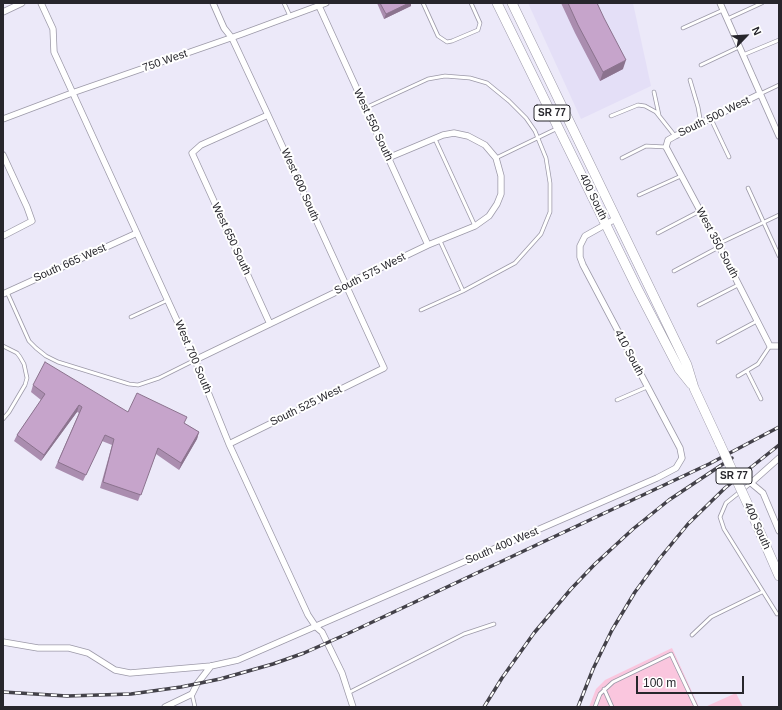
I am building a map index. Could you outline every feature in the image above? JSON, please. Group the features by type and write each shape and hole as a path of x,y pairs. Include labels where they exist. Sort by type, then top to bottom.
{"main road":[{"name":"400 South","path":"497,3 637,288 679,369 694,388"},
{"name":"400 South","path":"512,3 687,365 694,388 779,576"}],"street":[{"path":"3,12 22,3"},
{"name":"West 700 South","path":"41,3 53,29 54,52 72,93 168,300 195,360 229,444 308,615 316,627 322,632 342,673 353,707"},
{"name":"West 600 South","path":"213,3 224,28 232,38 384,368"},
{"name":"750 West","path":"3,119 326,3"},
{"path":"720,3 779,136"},
{"name":"West 550 South","path":"319,6 428,245"},
{"name":"South 500 West","path":"666,147 668,140 675,136 760,94"},
{"name":"West 650 South","path":"268,115 201,145 192,153 270,324"},
{"path":"388,158 434,138 450,133 468,136 485,145 496,158"},
{"name":"West 350 South","path":"666,147 770,346"},
{"path":"3,154 32,221 3,236"},
{"name":"South 575 West","path":"195,360 334,293 355,280 428,245 475,226 489,216 497,204 501,194 501,176 496,158"},
{"path":"606,224 617,218"},
{"name":"410 South","path":"606,224 585,236 580,246 580,257 583,266 680,448 682,458"},
{"name":"South 665 West","path":"5,293 137,233"},
{"path":"770,346 779,346"},
{"name":"South 525 West","path":"229,444 384,368"},
{"name":"South 400 West","path":"3,642 38,648 69,648 88,653 115,670 130,673 211,666 238,660 658,478 676,468 682,458"},
{"path":"751,483 779,458"},
{"name":"400 South","path":"751,483 763,493 779,531"},
{"path":"165,707 192,694 197,684 211,666"}],"lane":[{"path":"284,3 290,16"},
{"path":"423,3 438,36 447,42 452,42 478,30 480,23 471,3"},
{"path":"726,19 762,3"},
{"path":"683,28 723,10"},
{"path":"743,55 779,40"},
{"path":"701,65 739,47"},
{"path":"365,108 428,79 445,76 470,78 487,83 509,101 526,118 538,138 546,158 550,183 550,212 541,234 515,263 463,291 421,310"},
{"path":"690,80 698,106 701,124"},
{"path":"760,94 779,85"},
{"path":"654,92 659,116"},
{"path":"611,116 638,105 645,106 656,112 675,136"},
{"path":"711,118 729,157"},
{"path":"496,158 559,128"},
{"path":"434,138 475,226"},
{"path":"622,158 646,146 666,147"},
{"path":"639,196 681,176"},
{"path":"748,188 779,256"},
{"path":"658,233 700,211"},
{"path":"674,271 779,215"},
{"path":"440,241 463,291"},
{"path":"699,305 738,284"},
{"path":"5,293 29,341 46,356 58,362 138,386 160,378 195,360"},
{"path":"131,317 168,300"},
{"path":"718,342 757,321"},
{"path":"3,346 17,353 20,357 24,364 26,378 25,384 9,412 3,419"},
{"path":"738,376 760,362 770,346"},
{"path":"747,371 761,399"},
{"path":"617,400 647,387"},
{"path":"751,483 726,503 720,517 724,529 777,614"},
{"path":"692,635 711,616 762,592"},
{"path":"348,693 464,634 494,624"},
{"path":"595,707 600,694 613,682 671,654 696,707"},
{"path":"604,689 612,707"},
{"path":"192,694 195,707"}],"shaded area":[{"path":"528,3 633,3 651,86 581,119"},
{"path":"672,648 699,707 589,707 596,689 605,680"},
{"path":"736,693 743,707 705,707"}],"building":[{"path":"380,3 409,3 386,14"},
{"path":"568,3 597,3 626,60 603,72"},
{"path":"45,362 128,412 137,393 187,417 184,423 199,432 181,463 158,448 141,495 103,482 114,439 105,435 86,475 58,462 82,407 79,405 44,455 17,435 45,394 33,385"}],"railway":[{"path":"3,692 67,696 131,694 181,687 220,679 273,664 304,653 349,633 709,464 779,427"},
{"path":"578,707 593,669 612,630 635,592 660,558 688,524 725,488 779,445"},
{"path":"484,707 502,678 534,633 571,589 595,564 633,529 669,500 732,458"}]}
